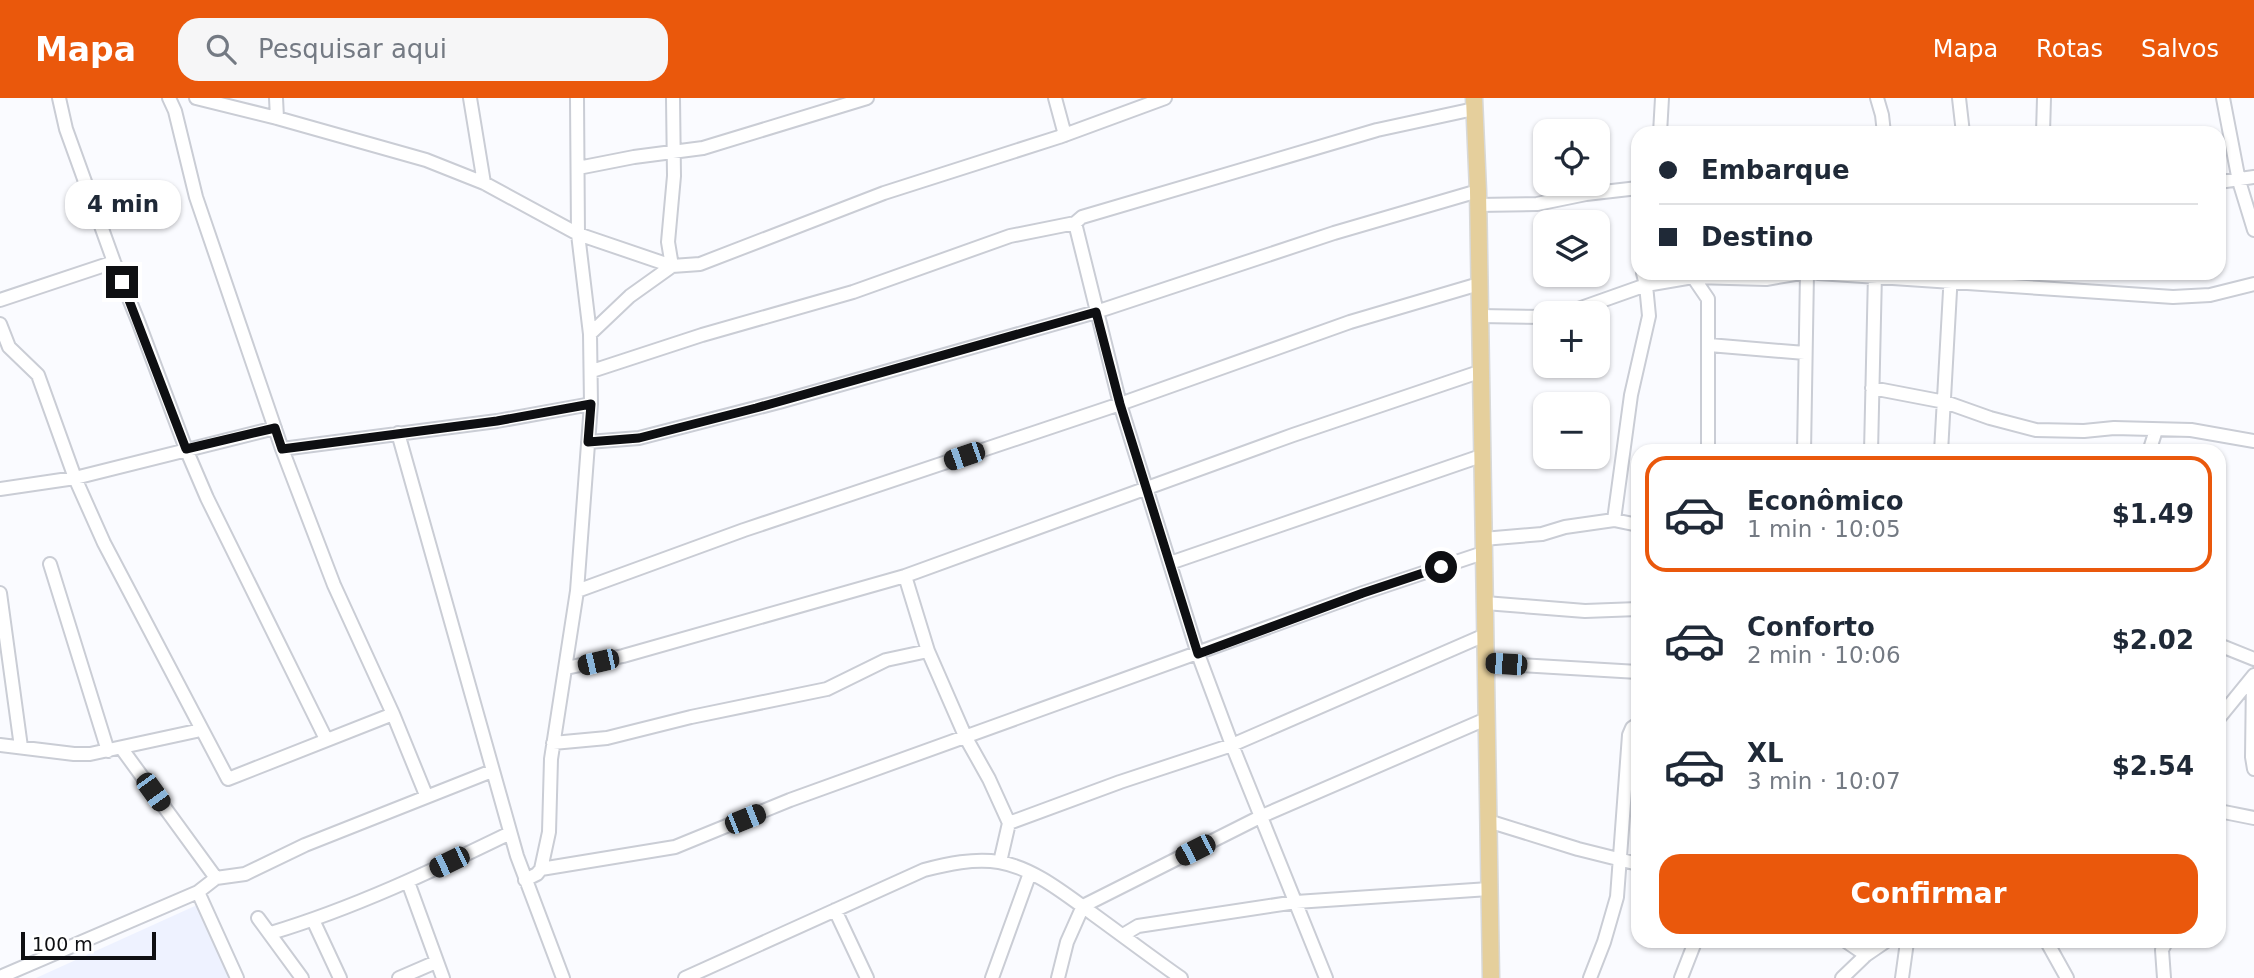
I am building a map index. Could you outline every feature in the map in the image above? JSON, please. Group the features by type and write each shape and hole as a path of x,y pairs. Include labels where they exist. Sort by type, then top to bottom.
{"main road":[{"path":"1474,103 1491,978"}],"street":[{"path":"59,98 65,129 186,449 207,498 326,739"},
{"path":"169,98 196,197 282,449 334,585 393,714 426,796"},
{"path":"196,98 426,160 484,183 578,234 672,266 700,264 884,193 1065,135 1165,98"},
{"path":"275,98 277,118"},
{"path":"470,98 484,183"},
{"path":"525,880 541,869 549,832 551,759 577,591 591,404 590,334 578,234 577,98"},
{"path":"672,266 668,242 674,176 673,98"},
{"path":"578,168 673,150 703,148 867,98"},
{"path":"1055,98 1065,135"},
{"path":"1660,126 1662,98"},
{"path":"1877,98 1883,126"},
{"path":"1959,98 1962,126"},
{"path":"2043,126 2044,98"},
{"path":"2223,98 2239,181 2254,230"},
{"path":"592,371 702,335 853,292 1010,236 1075,223 1082,217 1474,103"},
{"path":"2226,182 2254,177"},
{"path":"588,442 639,438 779,402 1096,312 1334,233 1477,198 1537,204 1631,189"},
{"path":"1075,223 1120,404 1198,654 1326,978"},
{"path":"0,300 114,262"},
{"path":"590,334 611,312 672,266"},
{"path":"1595,301 1643,280"},
{"path":"1615,520 1631,395 1649,316 1645,280"},
{"path":"1695,280 1708,299 1708,444"},
{"path":"1804,280 1804,444"},
{"path":"1871,444 1875,280"},
{"path":"1942,444 1950,280"},
{"path":"1973,280 2173,297 2210,295 2254,285"},
{"path":"577,591 744,530 1120,404 1350,322 1479,284"},
{"path":"1479,316 1533,317"},
{"path":"0,324 9,347 38,375 75,478 104,543 228,779 232,780 326,739 393,714"},
{"path":"1709,345 1805,353"},
{"path":"566,668 623,656 905,576 1293,435 1479,373"},
{"path":"1872,387 1945,402 2036,430 2192,430 2254,441"},
{"path":"282,449 497,421 591,404"},
{"path":"0,489 75,478 275,428"},
{"path":"2152,444 2156,430"},
{"path":"398,433 510,833 563,978"},
{"path":"1170,563 1481,456"},
{"path":"541,869 676,847 790,800 1198,654 1483,546 1565,527 1615,520 1631,523"},
{"path":"50,564 108,751"},
{"path":"905,576 928,651 966,738 1009,823 1000,862"},
{"path":"0,593 21,747"},
{"path":"1485,603 1585,611 1631,609"},
{"path":"1009,823 1232,745 1485,635"},
{"path":"2226,648 2254,659"},
{"path":"553,743 607,738 691,717 827,689 887,660 928,651"},
{"path":"1485,663 1631,672"},
{"path":"2226,709 2253,676"},
{"path":"2253,676 2253,761"},
{"path":"1058,978 1067,942 1083,906 1262,816 1486,719"},
{"path":"0,745 74,754 122,749 201,730"},
{"path":"1590,978 1604,942 1616,897 1631,730"},
{"path":"122,749 216,878"},
{"path":"0,977 198,892 216,878 245,874 305,845 492,771"},
{"path":"2226,812 2254,818"},
{"path":"1488,821 1631,863"},
{"path":"271,933 313,920 408,882 510,833"},
{"path":"685,978 924,870 965,862 1000,862 1030,873 1055,887 1123,935 1164,973 1181,978"},
{"path":"992,978 1030,873"},
{"path":"408,882 443,978"},
{"path":"1123,935 1138,926 1296,902 1489,888"},
{"path":"198,892 237,978"},
{"path":"835,910 867,978"},
{"path":"258,918 302,978"},
{"path":"313,920 340,978"},
{"path":"1681,978 1693,948"},
{"path":"1856,948 1866,955"},
{"path":"1842,978 1876,948"},
{"path":"1902,978 1906,948"},
{"path":"2050,948 2067,978"},
{"path":"2163,948 2164,978"},
{"path":"399,978 436,962"}],"shaded area":[{"path":"197,905 230,978 36,978"}],"route":[{"path":"122,282 186,449 275,428 282,449 497,421 591,404 588,442 639,438 779,402 1096,312 1145,489 1198,654 1441,567"}]}
